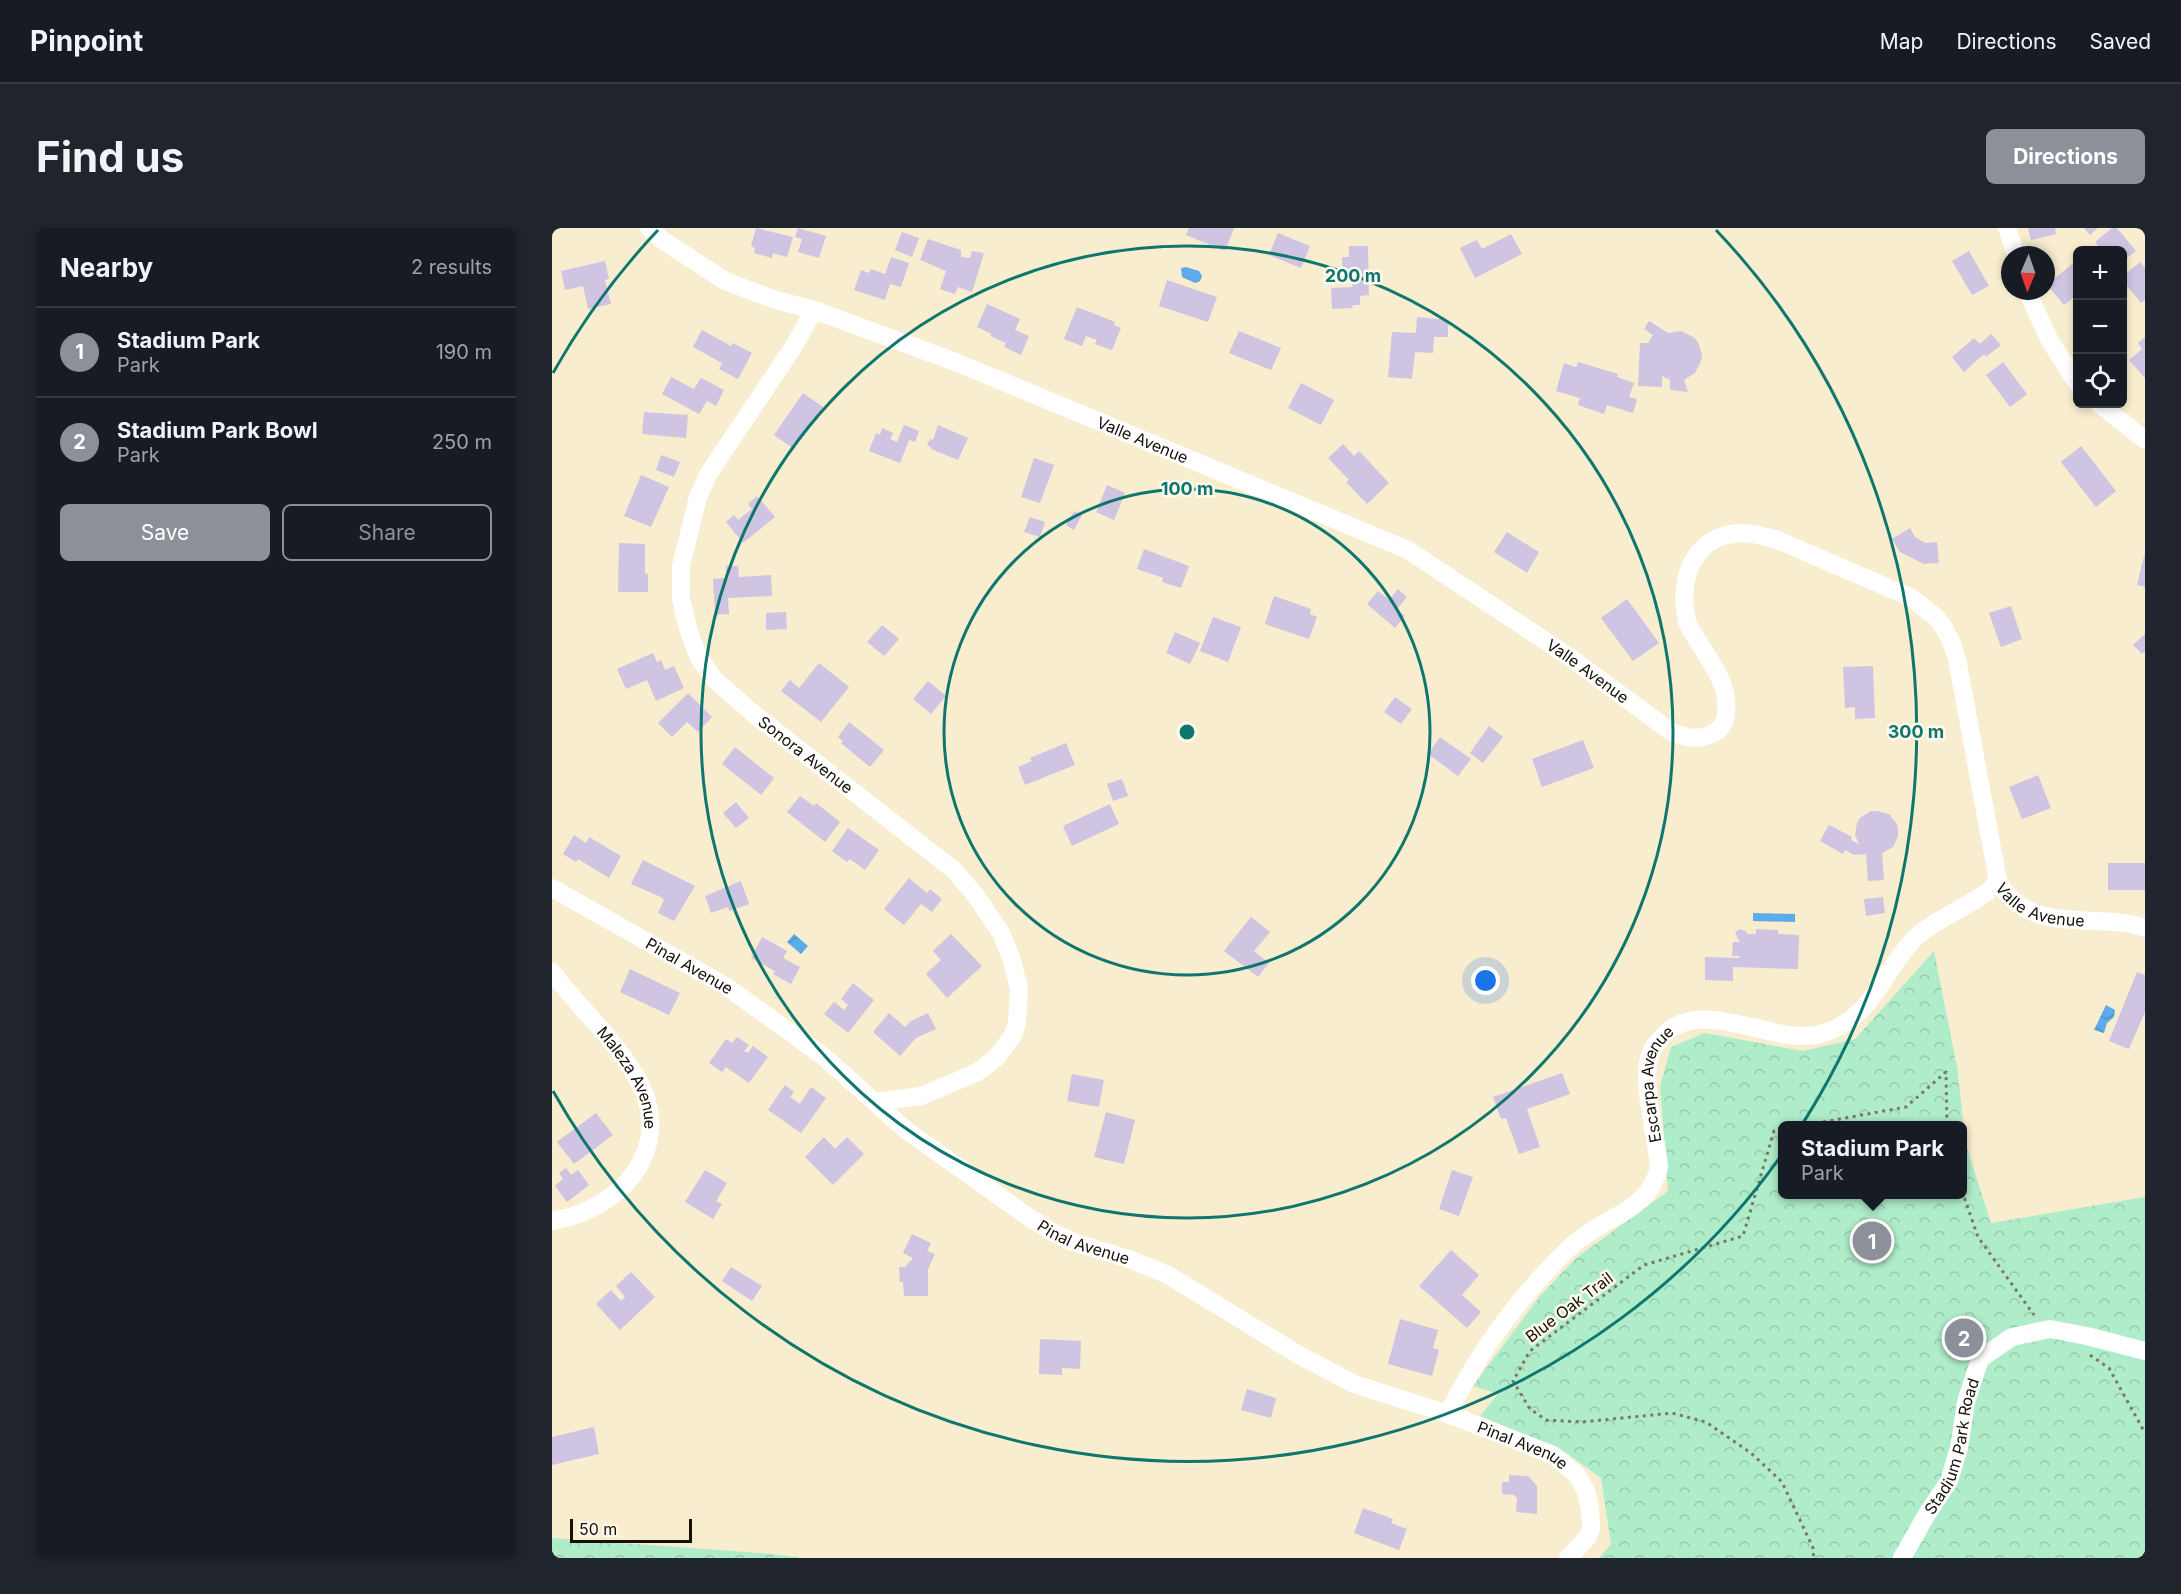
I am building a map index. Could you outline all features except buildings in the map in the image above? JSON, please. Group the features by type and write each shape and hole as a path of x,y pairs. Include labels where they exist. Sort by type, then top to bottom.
{"street":[{"name":"Valle Avenue","path":"649,228 661,239 725,280 776,300 814,309 958,363 1408,550 1568,656 1670,730 1689,738 1710,735 1720,729 1726,718 1727,708 1722,682 1688,624 1684,603 1687,571 1694,555 1709,543 1727,535 1738,534 1753,534 1775,539 1910,597 1936,617 1952,641 1998,881 2004,891 2020,908 2032,913 2145,928"},
{"path":"2007,228 2013,246"},
{"path":"2030,300 2050,341 2073,376"},
{"name":"Sonora Avenue","path":"814,309 795,346 709,473 698,497 685,548 681,566 681,599 689,632 699,658 714,679 755,715 955,871 976,896 1001,933 1009,952 1019,989 1017,1023 1004,1049 976,1073 921,1096 875,1102"},
{"path":"2104,408 2145,440"},
{"name":"Escarpa Avenue","path":"1448,1414 1463,1384 1520,1300 1573,1244 1609,1219 1640,1202 1653,1185 1659,1167 1647,1087 1648,1064 1650,1051 1668,1030 1689,1020 1710,1019 1797,1036 1821,1034 1841,1025 1858,1013 1877,994 1916,937 1993,887 1998,881"},
{"name":"Pinal Avenue","path":"552,888 727,987 823,1056 906,1130 1052,1232 1073,1242 1130,1259 1168,1275 1299,1355 1354,1384 1448,1414 1553,1455 1577,1475 1586,1491 1591,1528 1588,1537 1568,1558"},
{"name":"Maleza Avenue","path":"552,972 638,1079 650,1111 651,1134 645,1157 618,1191 582,1213 552,1221"},
{"name":"Stadium Park Road","path":"1902,1558 1949,1481 1959,1448 1966,1402 1980,1359 2012,1337 2050,1329 2145,1351"}],"path":[{"path":"1824,1121 1906,1107 1946,1072 1947,1121"},
{"name":"Blue Oak Trail","path":"1778,1130 1774,1131 1743,1236 1644,1265 1530,1351 1513,1381 1530,1409 1546,1420 1582,1422 1672,1413 1706,1422 1751,1453 1782,1482 1814,1550 1813,1558"},
{"path":"1965,1199 1978,1237 2038,1320 2050,1329"},
{"path":"2086,1352 2109,1368 2145,1433"}],"green space":[{"path":"1934,951 1957,1067 1963,1121 1778,1121 1778,1199 1967,1199 1967,1148 1991,1223 2145,1197 2145,1558 1599,1558 1611,1544 1601,1478 1565,1452 1480,1416 1498,1394 1473,1386 1540,1296 1576,1258 1668,1191 1660,1086 1671,1047 1705,1033 1803,1051 1855,1039"},
{"path":"552,1538 774,1554 801,1558 552,1558"}],"water":[{"path":"1186,267 1199,271 1202,276 1200,281 1195,283 1182,277 1181,268"},
{"path":"1753,913 1795,914 1795,922 1753,921"},
{"path":"794,934 808,946 801,954 787,942"},
{"path":"2106,1005 2115,1010 2114,1017 2107,1023 2104,1033 2094,1030"}],"place":[{"name":"Stadium Park","path":"1872,1241"},
{"name":"Stadium Park Bowl","path":"1964,1338"}]}
